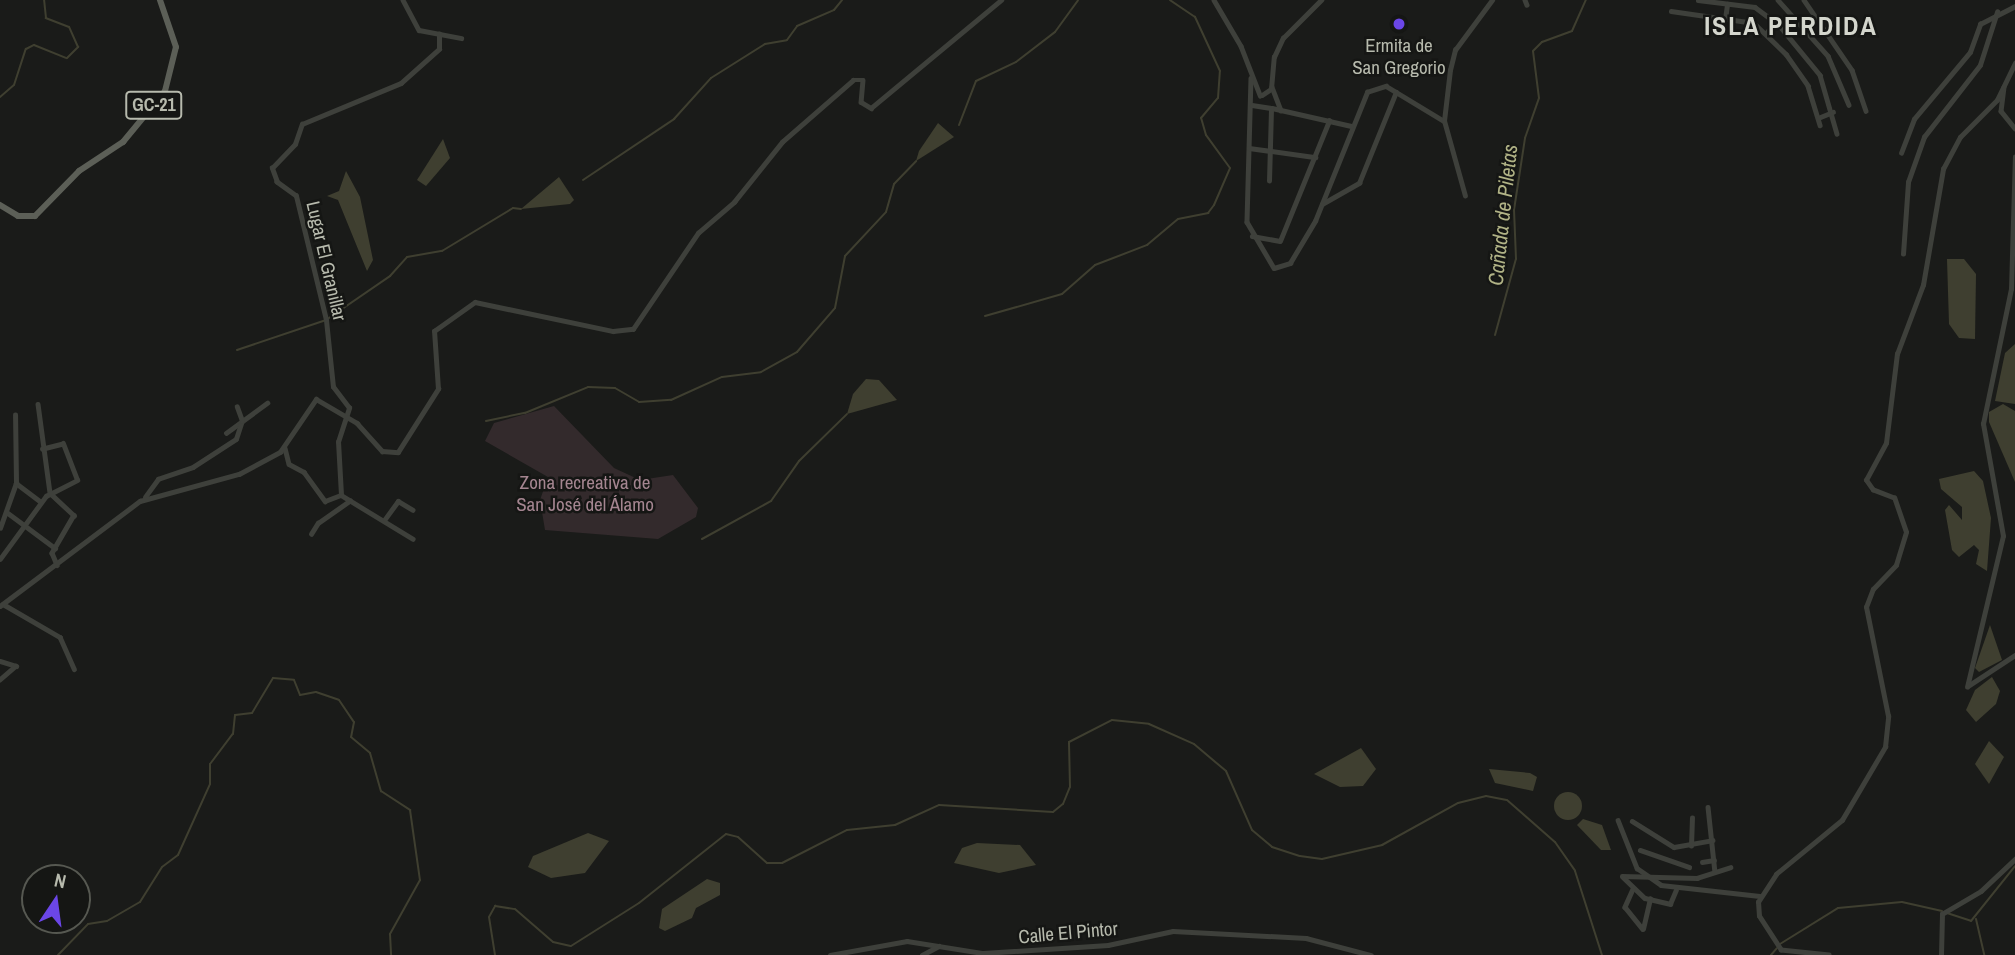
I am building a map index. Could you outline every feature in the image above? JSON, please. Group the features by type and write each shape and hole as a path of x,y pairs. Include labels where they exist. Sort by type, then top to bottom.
{"main road":[{"name":"GC-21","path":"0,205 18,216 35,216 70,180 123,142 169,84 176,47 160,0"}],"street":[{"path":"403,0 416,28 461,38"},
{"path":"144,498 239,474 285,448 312,401 321,400 348,416 382,451 402,448 439,389 434,331 475,302 613,331 633,329 698,233 734,202 782,142 853,80 863,80 861,102 871,107 1001,0"},
{"path":"1214,0 1241,46 1251,78 1261,95 1274,100 1284,112"},
{"path":"1252,103 1261,95 1270,92 1283,38 1321,0"},
{"path":"1465,196 1444,121 1455,50 1492,0"},
{"path":"1698,0 1764,10 1820,75 1833,112 1837,134"},
{"path":"1778,0 1828,56 1849,105"},
{"path":"1804,0 1852,70 1866,111"},
{"path":"1725,19 1727,4"},
{"path":"1900,153 1914,119 1970,52 1980,23 1997,12 2015,6"},
{"path":"1671,11 1754,23 1766,33 1808,86 1820,125"},
{"path":"1903,254 1908,182 1924,137 1980,65 1997,12"},
{"path":"1766,33 1776,22"},
{"name":"Lugar El Granillar","path":"348,416 347,403 334,387 327,323 296,196 274,177 277,161 295,144 304,123 317,122 401,83 439,49 439,34"},
{"path":"1829,955 1781,950 1759,916 1759,897 1776,874 1842,820 1885,747 1888,716 1866,607 1873,589 1896,565 1906,532 1899,504 1873,490 1866,480 1886,443 1897,354 1923,285 1947,156 2004,87 2015,63"},
{"path":"1251,78 1247,222 1266,261 1281,268 1298,252 1322,204 1351,126 1367,92 1379,86 1396,92 1444,121"},
{"path":"1269,181 1274,100 1271,83"},
{"path":"2004,87 2001,111 2015,128"},
{"path":"1322,204 1359,183 1396,92"},
{"path":"1252,103 1351,126"},
{"path":"1818,117 1833,112"},
{"path":"1252,236 1280,241 1329,121"},
{"path":"1249,148 1315,158"},
{"path":"2015,157 2011,289 1983,424 2003,536 1967,687 2015,655"},
{"path":"226,433 267,403"},
{"path":"38,404 50,493 74,515 51,556 57,565"},
{"path":"74,669 60,637 2,605 144,498 158,479 229,446 242,421 237,407"},
{"path":"0,528 8,513 16,483 15,415"},
{"path":"341,495 338,442 348,416"},
{"path":"0,559 23,523 41,502 50,493 77,480 63,444 43,449"},
{"path":"285,448 289,464 304,472 325,501 341,495"},
{"path":"16,483 41,502"},
{"path":"341,495 413,538"},
{"path":"312,534 318,523 350,501"},
{"path":"385,519 398,501 413,510"},
{"path":"8,513 55,548"},
{"path":"0,661 16,666 0,680"},
{"path":"1970,670 1979,677"},
{"path":"1708,807 1715,872"},
{"path":"1691,846 1692,818"},
{"path":"1618,820 1637,868 1648,877 1676,890 1759,897"},
{"path":"1632,821 1663,843 1691,846 1712,840"},
{"path":"1640,850 1689,867"},
{"path":"1941,955 1942,914 1981,891 2015,859"},
{"path":"1702,862 1714,860"},
{"path":"1676,890 1670,904 1650,899 1633,889 1622,876 1698,878 1730,867"},
{"path":"1633,889 1625,907 1643,929 1650,899"},
{"name":"Calle El Pintor","path":"830,955 870,944 939,946 984,953 1108,945 1173,931 1306,938 1371,955"},
{"path":"922,955 939,946"}],"green space":[{"name":"Zona recreativa de San José del Álamo","path":"554,406 614,468 640,480 673,475 698,508 696,517 658,539 545,530 540,500 548,477 485,441 494,423"}],"shaded area":[{"path":"938,123 954,137 916,161 919,151"},
{"path":"443,139 450,158 426,186 417,180"},
{"path":"346,171 360,197 373,260 367,271 338,200 327,196 339,191"},
{"path":"559,177 574,200 570,204 521,209"},
{"path":"1947,259 1964,259 1976,274 1975,339 1959,338 1949,324"},
{"path":"2015,344 2015,404 1995,401 2005,353"},
{"path":"866,379 879,380 897,400 847,414 853,394"},
{"path":"2003,404 2015,411 2015,482 1989,422 1989,412"},
{"path":"1974,471 1983,481 1991,518 1987,571 1976,564 1979,550 1974,545 1959,557 1952,550 1945,510 1949,505 1962,520 1962,507 1941,489 1939,479"},
{"path":"1990,625 2002,660 1979,672 1975,668"},
{"path":"1992,677 2000,691 1996,704 1976,722 1966,710 1975,690"},
{"path":"1989,741 2004,757 1989,784 1975,764"},
{"path":"1361,748 1376,769 1363,786 1340,787 1314,774"},
{"path":"1489,769 1530,773 1537,777 1533,791 1495,783"},
{"path":"1568,792 1578,796 1582,806 1578,816 1568,820 1558,816 1554,806 1558,796"},
{"path":"1583,819 1602,825 1611,850 1601,850 1577,825"},
{"path":"588,833 609,841 585,873 551,878 528,867 533,856"},
{"path":"977,843 1020,845 1036,865 999,873 954,863 962,848"},
{"path":"707,879 720,883 720,895 696,908 692,918 665,931 659,928 662,909"}],"waterway":[{"path":"0,97 14,85 26,49 34,45 67,58 78,47 69,27 46,18 44,0"},
{"path":"583,180 674,119 711,78 765,44 787,40 797,26 834,10 842,0"},
{"path":"959,125 976,81 1016,62 1055,32 1078,0"},
{"path":"985,316 1062,294 1095,265 1147,245 1178,219 1208,213 1214,205 1230,168 1206,135 1201,118 1218,98 1220,71 1195,17 1170,0"},
{"name":"Cañada de Piletas","path":"1495,335 1516,259 1514,210 1525,138 1539,98 1533,51 1542,42 1572,31 1586,0"},
{"path":"486,421 525,413 588,387 615,388 639,402 671,400 722,377 761,372 797,352 835,308 845,256 886,212 894,184 916,161"},
{"path":"237,350 326,320 390,276 407,257 442,251 513,208 521,209"},
{"path":"702,539 771,501 799,461 847,414"},
{"path":"58,955 88,924 107,921 140,902 162,867 178,855 210,784 210,764 233,734 235,715 252,713 273,678 294,680 300,695 316,692 339,700 354,722 351,737 370,753 381,791 410,810 420,880 390,934 391,955"},
{"path":"495,955 489,917 495,906 515,909 553,942 571,946 639,903 726,834 738,837 767,863 782,863 847,830 895,825 939,805 1053,812 1063,804 1070,787 1069,742 1112,720 1149,724 1194,744 1226,771 1252,830 1272,847 1300,856 1322,859 1382,845 1458,803 1486,796 1507,800 1555,842 1575,871 1602,955"},
{"path":"1947,913 1971,921 2015,866"},
{"path":"1780,944 1838,908 1902,902 1942,911"},
{"path":"1976,919 1984,955"},
{"path":"1771,955 1777,948"}],"place":[{"name":"Ermita de San Gregorio","path":"1399,24"}],"district":[{"name":"ISLA PERDIDA","path":"1791,26"}]}
